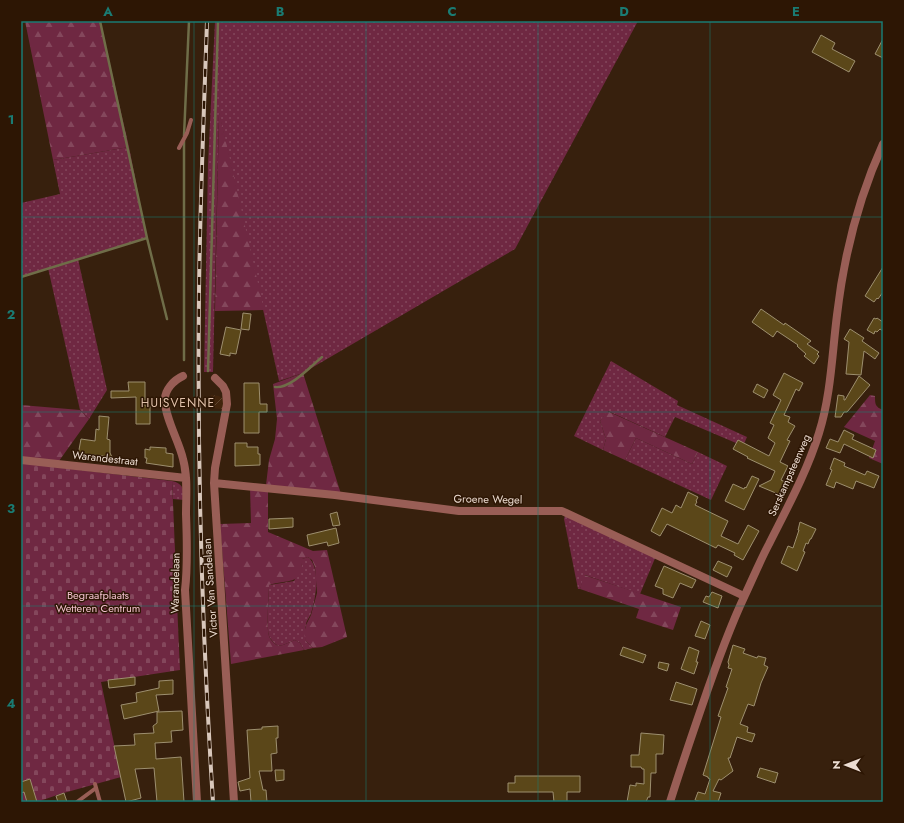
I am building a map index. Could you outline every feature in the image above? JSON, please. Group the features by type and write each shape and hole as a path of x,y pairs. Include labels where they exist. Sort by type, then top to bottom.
{"street":[{"name":"Serskampsteenweg","path":"670,802 717,663 744,596 768,544 792,500 805,472 820,430 828,389 843,270 850,236 860,202 883,144"},
{"name":"Warandelaan","path":"183,376 176,380 168,389 164,400 183,459 186,478 187,573 185,590 197,802"},
{"name":"Victor Van Sandelaan","path":"215,378 223,386 226,392 227,404 215,468 214,482 234,802"},
{"name":"Warandestraat","path":"21,460 186,478"},
{"name":"Groene Wegel","path":"214,482 334,495 458,511 562,511 744,596"}],"lane":[{"path":"178,148 187,133 191,120"},
{"path":"77,802 96,786 100,802"}],"shaded area":[{"path":"211,395 219,396 223,399 223,409 210,408"}],"green space":[{"path":"25,21 100,21 129,147 53,160"},
{"path":"215,21 638,21 515,249 303,373 279,381 219,113 213,372 204,372 208,164"},
{"path":"219,111 264,310 215,311"},
{"path":"129,147 147,238 78,259 107,390 89,419 80,410 48,268 21,277 21,203 60,194 53,160"},
{"path":"611,361 678,401 677,405 747,437 743,446 675,417 665,437 608,411 600,421 606,439 603,450 574,436"},
{"path":"303,373 341,494 266,485 269,460 275,439 277,419 273,384"},
{"path":"870,395 875,396 876,405 878,408 883,410 883,464 869,458 875,441 844,427"},
{"path":"21,405 80,410 89,419 59,461 21,458"},
{"path":"607,411 698,452 692,464 636,438 625,460 603,450 606,439 600,421"},
{"path":"636,438 692,464 698,452 727,466 711,500 625,460"},
{"name":"Begraafplaats Wetteren Centrum","path":"21,463 172,481 180,670 101,682 121,777 37,802 21,802"},
{"path":"172,481 181,485 184,493 184,500 173,499"},
{"path":"250,487 268,490 268,532 313,551 327,550 347,637 322,647 313,648 306,641 304,634 306,625 311,615 317,593 315,567 312,560 308,557 302,559 302,568 297,578 269,585 268,632 270,638 278,646 295,640 300,643 304,650 231,664 220,524 251,523"},
{"path":"565,515 656,556 640,594 585,575 580,589 578,589 564,519"},
{"path":"308,557 315,568 316,575 316,592 311,613 305,628 306,641 313,648 304,650 300,643 295,640 278,646 271,639 268,632 269,585 294,581 302,565 302,559"},
{"path":"584,575 681,607 673,630 636,618 639,609 580,589"}],"building":[{"path":"821,35 835,43 832,49 855,61 849,72 812,52"},
{"path":"883,39 883,58 875,54"},
{"path":"883,267 883,292 874,302 865,296"},
{"path":"761,309 811,341 807,344 819,352 817,354 819,356 814,364 804,356 806,354 797,346 798,345 777,331 773,337 752,322"},
{"path":"243,313 251,314 249,330 241,329"},
{"path":"874,318 877,318 883,322 883,331 880,329 877,332 875,331 874,334 867,330"},
{"path":"226,327 241,330 236,354 230,353 230,356 220,354"},
{"path":"850,329 864,338 862,341 879,353 875,359 864,351 861,375 846,374 849,342 844,339"},
{"path":"784,373 803,383 799,391 796,389 784,415 790,417 788,422 795,426 787,440 790,441 780,462 788,466 781,480 789,484 783,496 759,486 771,480 775,471 747,458 748,457 733,449 738,440 769,456 775,443 768,438 774,425 770,423 781,400 773,395"},
{"path":"859,376 870,385 847,412 844,412 841,417 835,417 838,395 844,396 845,400"},
{"path":"128,382 145,382 145,406 150,406 150,424 136,424 136,397 111,398 111,391 129,391"},
{"path":"244,383 259,383 260,404 267,404 267,412 259,412 259,433 244,433"},
{"path":"757,384 768,390 764,398 753,392"},
{"path":"99,416 109,417 107,439 110,440 110,453 112,457 78,455 81,439 95,441 96,429 99,430"},
{"path":"844,430 854,435 852,439 876,450 873,458 844,444 840,453 826,448 830,439 838,442"},
{"path":"235,443 247,443 247,447 258,447 258,454 260,454 260,465 235,466"},
{"path":"150,447 166,448 166,453 173,454 173,467 146,463 147,458 145,458 145,449 150,450"},
{"path":"834,458 845,463 844,466 865,475 867,471 879,476 874,488 856,481 853,489 836,482 834,488 826,485 832,470 830,469"},
{"path":"752,476 759,479 744,510 725,501 733,484 744,489"},
{"path":"688,492 698,497 695,505 728,521 721,536 738,544 748,525 759,531 743,560 734,555 735,553 718,545 716,548 667,524 660,536 651,531 662,508 672,513 676,505 681,508"},
{"path":"337,512 340,525 333,526 330,514"},
{"path":"293,518 293,527 269,529 269,519"},
{"path":"800,522 816,529 808,544 806,543 803,551 805,552 797,571 781,563 788,546 793,548"},
{"path":"336,528 339,543 328,546 327,542 309,546 307,535"},
{"path":"718,561 732,567 727,577 713,570"},
{"path":"664,566 696,580 692,588 680,583 673,598 663,594 663,589 655,586"},
{"path":"712,592 722,596 718,608 703,602 706,596 709,597"},
{"path":"701,621 710,625 705,639 695,636"},
{"path":"733,645 745,649 743,653 757,658 758,656 766,658 764,665 768,667 754,706 748,704 740,724 748,727 747,732 755,734 752,742 737,737 730,758 728,758 733,771 721,780 719,779 713,791 721,793 718,802 702,802 695,800 698,792 705,794 710,779 703,775 721,717 718,716 728,688 726,687 732,669 728,668 728,662"},
{"path":"623,647 646,655 643,663 620,655"},
{"path":"689,647 699,651 696,662 698,662 694,674 681,669"},
{"path":"659,662 669,664 667,671 658,668"},
{"path":"135,677 135,685 109,688 108,680"},
{"path":"173,680 173,694 156,695 159,711 124,719 121,705 137,702 136,693 159,688 159,681"},
{"path":"676,682 697,689 692,705 670,700"},
{"path":"182,711 183,730 171,731 172,742 155,743 156,759 181,757 184,802 157,802 154,768 135,769 141,798 126,802 114,746 135,745 134,734 154,733 153,726 157,723 157,712"},
{"path":"278,726 278,738 276,738 277,753 271,754 272,771 259,771 263,790 266,790 267,802 251,802 250,789 240,791 238,782 250,778 247,730"},
{"path":"641,733 664,735 663,754 656,754 656,773 651,773 650,797 648,797 646,802 627,802 630,785 636,786 636,783 644,784 644,769 641,767 631,767 631,755 639,755"},
{"path":"760,768 778,773 775,783 757,777"},
{"path":"275,770 284,770 284,780 276,781"},
{"path":"515,776 580,776 580,792 567,792 567,802 554,802 553,792 508,792 508,783 515,783"},
{"path":"30,779 37,802 27,802 24,792 21,793 21,782"},
{"path":"64,793 67,802 58,802 56,796"}],"waterway":[{"path":"21,277 147,238 100,21"},
{"path":"184,136 189,21"},
{"path":"208,371 218,21"},
{"path":"184,141 184,360"},
{"path":"147,238 167,319"},
{"path":"275,387 287,385 322,357"}],"railway":[{"path":"207,21 202,156 199,420 203,611 213,802"}],"district":[{"name":"HUISVENNE","path":"178,403"}]}
